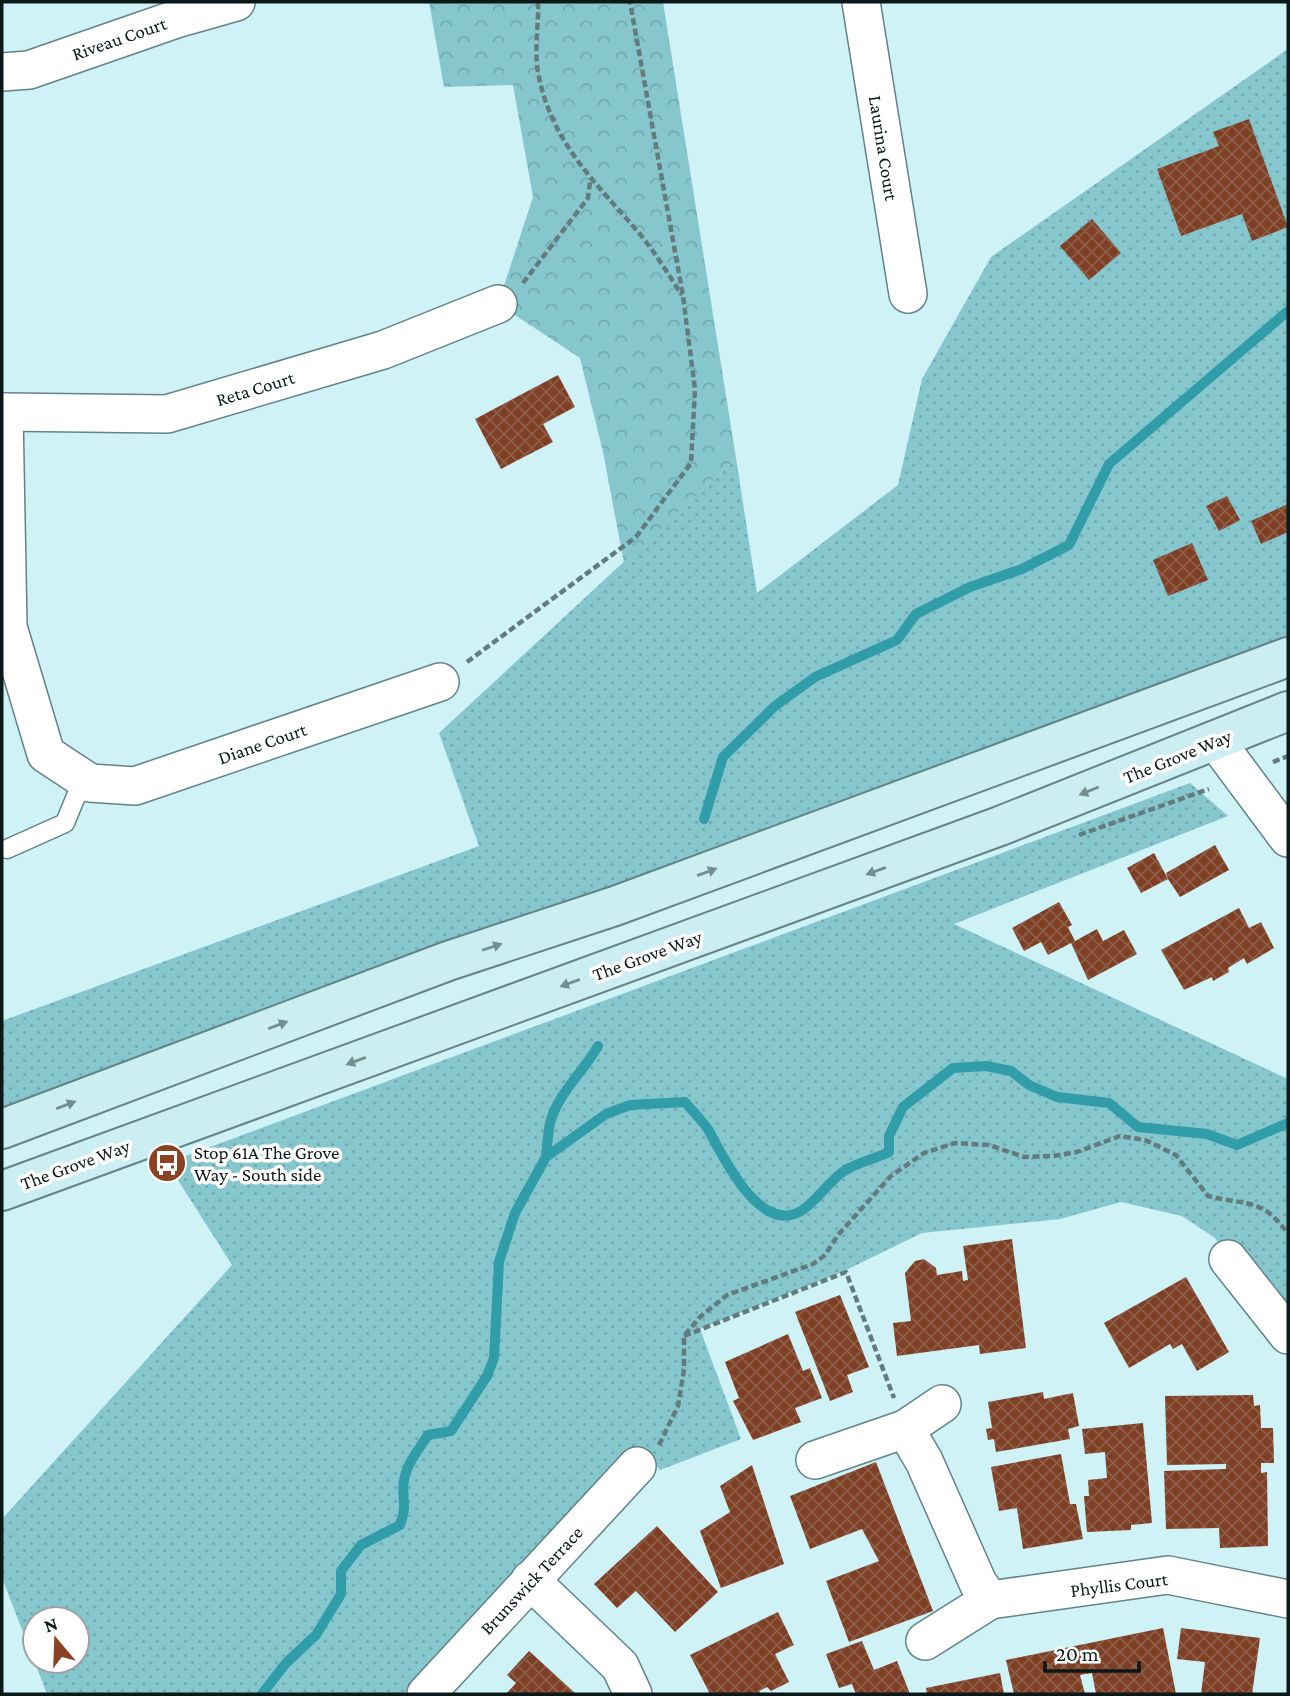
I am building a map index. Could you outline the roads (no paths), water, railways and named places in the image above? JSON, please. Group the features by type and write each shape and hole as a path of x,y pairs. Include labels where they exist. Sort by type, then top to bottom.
{"main road":[{"path":"2,1129 448,961 628,901 1288,657"},
{"name":"The Grove Way","path":"2,1191 1000,826 1288,711"}],"street":[{"name":"Riveau Court","path":"2,72 29,69 236,2"},
{"name":"Laurina Court","path":"861,2 908,294"},
{"name":"Reta Court","path":"3,412 167,414 383,350 498,304"},
{"name":"Diane Court","path":"3,412 4,561 8,627 24,690 47,754 83,779 90,783 135,786 440,682"},
{"path":"1215,740 1288,838"},
{"path":"1228,1259 1288,1335"},
{"path":"815,1460 905,1429 942,1405"},
{"path":"905,1429 924,1461 978,1583 990,1600"},
{"name":"Brunswick Terrace","path":"426,1694 646,1458"},
{"name":"Phyllis Court","path":"925,1641 990,1600 1168,1575 1288,1599"},
{"path":"530,1580 620,1666 633,1694"}],"lane":[{"path":"6,849 65,823 83,779"}],"waterway":[{"path":"704,819 723,757 775,706 815,677 897,640 916,614 970,587 1022,569 1069,545 1109,464 1288,311"},
{"path":"546,1157 549,1127 554,1112 598,1046"},
{"path":"262,1694 286,1663 316,1635 341,1594 341,1571 361,1545 400,1525 404,1512 404,1480 411,1462 428,1435 451,1431 487,1376 494,1358 499,1262 515,1213 546,1157 606,1114 630,1105 685,1102 707,1127 745,1190 771,1212 786,1216 807,1207 844,1171 889,1152 889,1136 903,1107 953,1068 986,1066 1011,1071 1029,1085 1057,1097 1109,1103 1138,1127 1207,1134 1237,1145 1288,1123"}],"place":[{"name":"Stop 61A The Grove Way - South side","path":"167,1163"}]}
